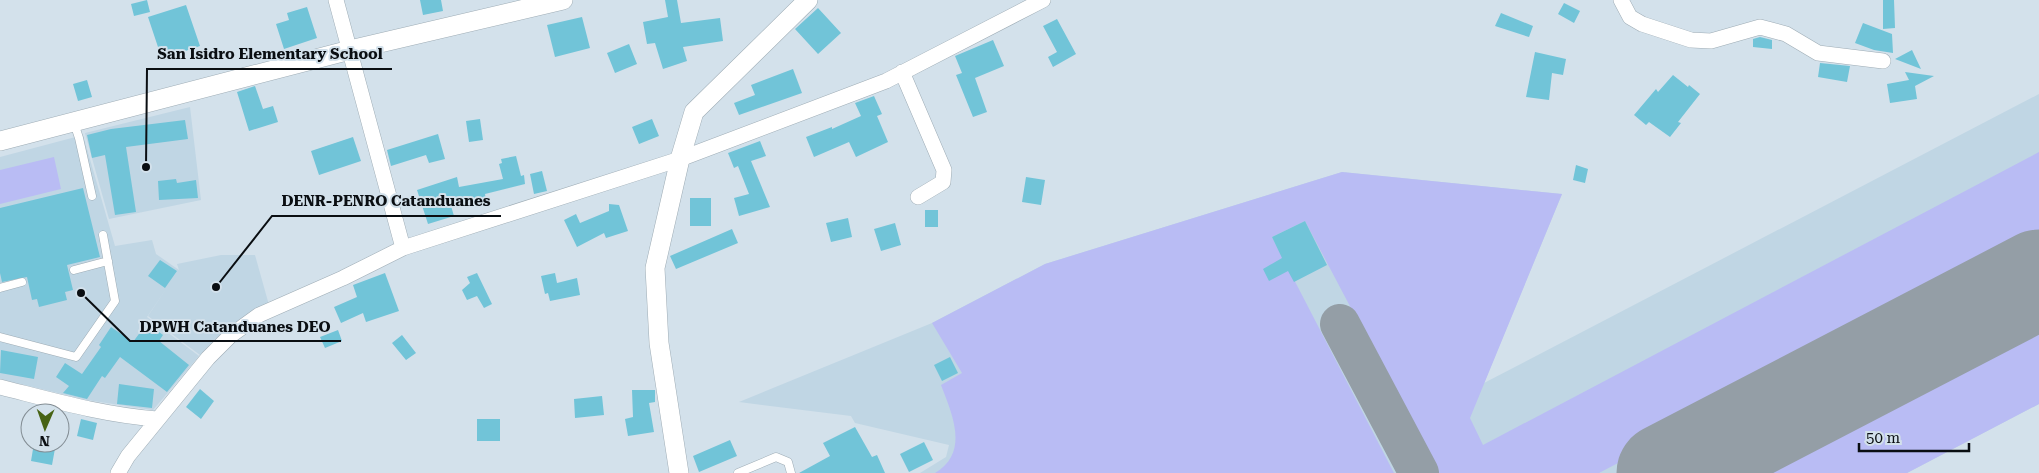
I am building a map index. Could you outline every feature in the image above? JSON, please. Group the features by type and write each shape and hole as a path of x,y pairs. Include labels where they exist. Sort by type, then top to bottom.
{"street":[{"path":"336,0 403,248"},
{"path":"0,141 350,50 563,0"},
{"path":"679,473 660,343 655,268 680,159 694,112 808,0"},
{"path":"118,473 128,456 208,358 230,336 259,315 343,278 403,248 680,159 886,81 1043,0"},
{"path":"1621,0 1630,17 1642,24 1691,40 1711,41 1760,26 1786,34 1818,53 1883,61"},
{"path":"902,72 944,170 943,182 918,197"},
{"path":"0,387 95,412 157,420"}],"lane":[{"path":"74,123 92,196"},
{"path":"0,337 76,357 115,301 103,235"},
{"path":"74,270 108,261"},
{"path":"0,288 22,282"},
{"path":"738,473 776,457 788,462 791,473"}],"shaded area":[{"path":"2039,94 2039,404 1907,473 920,473 946,457 949,445 855,423 851,416 739,402 932,323 1045,264 1342,172 1562,194 1484,383"},
{"path":"190,107 201,200 109,219 85,133"},
{"path":"83,135 115,246 152,240 156,254 179,270 177,264 221,255 255,255 269,305 243,319 214,340 200,355 148,316 166,289 147,317 199,356 153,410 87,400 0,379 0,157"},
{"path":"2039,152 2039,242 1599,473 1438,473 1305,221 1272,237 1394,473 935,473 946,464 955,444 953,420 941,385 962,373 932,323 1045,264 1342,172 1562,194 1470,418 1483,445"},
{"path":"54,157 61,189 0,204 0,170"},
{"path":"2039,319 2039,404 1907,473 1740,473"}],"building":[{"path":"147,0 150,12 134,16 131,4"},
{"path":"420,0 441,0 443,11 423,15"},
{"path":"665,0 677,0 681,23 720,18 723,41 683,47 687,61 663,69 655,43 647,44 643,22 668,17"},
{"path":"1883,0 1894,0 1895,28 1883,29"},
{"path":"1564,3 1580,11 1574,23 1558,14"},
{"path":"186,5 200,46 162,59 148,17"},
{"path":"307,7 317,38 284,49 276,24 289,20 287,13"},
{"path":"818,8 841,33 818,54 795,29"},
{"path":"1501,13 1533,26 1529,37 1495,26"},
{"path":"582,17 590,48 555,57 547,25"},
{"path":"1057,19 1076,54 1053,67 1048,57 1057,52 1043,26"},
{"path":"1863,23 1892,34 1893,53 1874,50 1855,43"},
{"path":"1760,37 1772,40 1772,49 1753,47 1753,39"},
{"path":"993,40 1004,66 975,78 987,112 973,117 956,75 962,73 955,56"},
{"path":"629,44 637,64 615,73 607,53"},
{"path":"1912,50 1921,69 1895,59"},
{"path":"1535,52 1566,59 1563,75 1552,73 1549,100 1526,97"},
{"path":"1820,63 1850,66 1847,82 1818,77"},
{"path":"793,69 802,93 739,115 734,103 755,95 751,85"},
{"path":"1905,72 1934,76 1915,86 1917,99 1890,103 1887,84 1909,80"},
{"path":"1673,75 1700,94 1678,122 1681,123 1670,137 1649,122 1646,125 1634,115 1656,89 1658,92"},
{"path":"87,80 92,97 78,101 73,84"},
{"path":"255,86 263,109 273,106 278,122 249,131 237,92"},
{"path":"874,96 882,114 877,116 888,142 856,157 849,142 814,157 806,137 832,127 832,129 861,116 855,103"},
{"path":"480,119 483,140 469,142 466,121"},
{"path":"652,119 659,136 639,144 632,127"},
{"path":"185,120 188,139 126,147 136,212 115,215 105,155 92,158 87,135 111,129"},
{"path":"438,134 445,159 429,163 426,155 391,166 387,150"},
{"path":"353,137 361,161 319,175 311,151"},
{"path":"760,141 766,156 751,161 770,207 739,216 734,198 749,194 738,166 734,168 728,153"},
{"path":"516,156 521,176 524,175 525,184 485,194 486,200 451,206 454,216 428,224 417,190 457,177 459,187 503,179 499,164 502,163 501,159"},
{"path":"1576,165 1588,169 1585,183 1573,180"},
{"path":"542,171 547,191 534,194 530,174"},
{"path":"1026,177 1045,180 1041,205 1022,202"},
{"path":"176,179 177,183 196,180 198,198 159,200 158,181"},
{"path":"83,188 100,257 67,265 73,290 65,292 67,300 39,307 37,299 32,300 27,277 2,282 0,273 0,208"},
{"path":"690,198 711,198 711,226 690,226"},
{"path":"609,204 619,205 628,231 606,238 604,233 577,247 564,220 576,214 580,223 609,211"},
{"path":"925,210 938,210 938,227 925,227"},
{"path":"848,218 852,237 831,242 826,223"},
{"path":"1305,221 1327,265 1294,282 1288,271 1269,281 1263,269 1282,258 1272,237"},
{"path":"895,223 901,245 881,251 874,229"},
{"path":"732,229 738,243 676,269 670,256"},
{"path":"160,260 177,271 165,288 148,276"},
{"path":"385,273 399,311 366,322 363,313 341,323 334,307 357,297 353,285"},
{"path":"477,273 492,304 484,308 477,296 467,300 462,290 470,283 467,277"},
{"path":"555,273 557,283 577,278 580,295 550,301 548,293 545,294 541,276"},
{"path":"147,323 163,335 159,341 189,365 167,392 120,357 105,378 102,376 87,399 63,393 69,386 56,377 65,363 82,374 101,347 99,345 111,327 133,342"},
{"path":"338,330 342,341 325,348 320,337"},
{"path":"402,335 416,353 406,360 392,343"},
{"path":"1,350 38,357 34,379 0,373"},
{"path":"950,357 958,373 942,381 934,365"},
{"path":"119,384 154,389 152,408 117,404"},
{"path":"200,389 214,401 201,419 186,407"},
{"path":"632,390 655,390 655,402 649,403 654,432 628,436 625,419 633,417"},
{"path":"602,396 604,415 575,418 574,399"},
{"path":"81,419 97,423 93,440 77,436"},
{"path":"477,419 500,419 500,441 477,441"},
{"path":"855,427 872,457 877,455 885,473 799,473 830,456 823,443"},
{"path":"730,440 737,456 699,472 693,456"},
{"path":"924,442 933,460 909,472 900,454"},
{"path":"32,453 54,453 52,465 31,461"}],"taxiway":[{"path":"1340,324 1419,473"}],"runway":[{"path":"1666,473 2039,279"}],"place":[{"name":"San Isidro Elementary School","path":"146,167"},
{"name":"DENR-PENRO Catanduanes","path":"216,287"},
{"name":"DPWH Catanduanes DEO","path":"81,293"}]}
